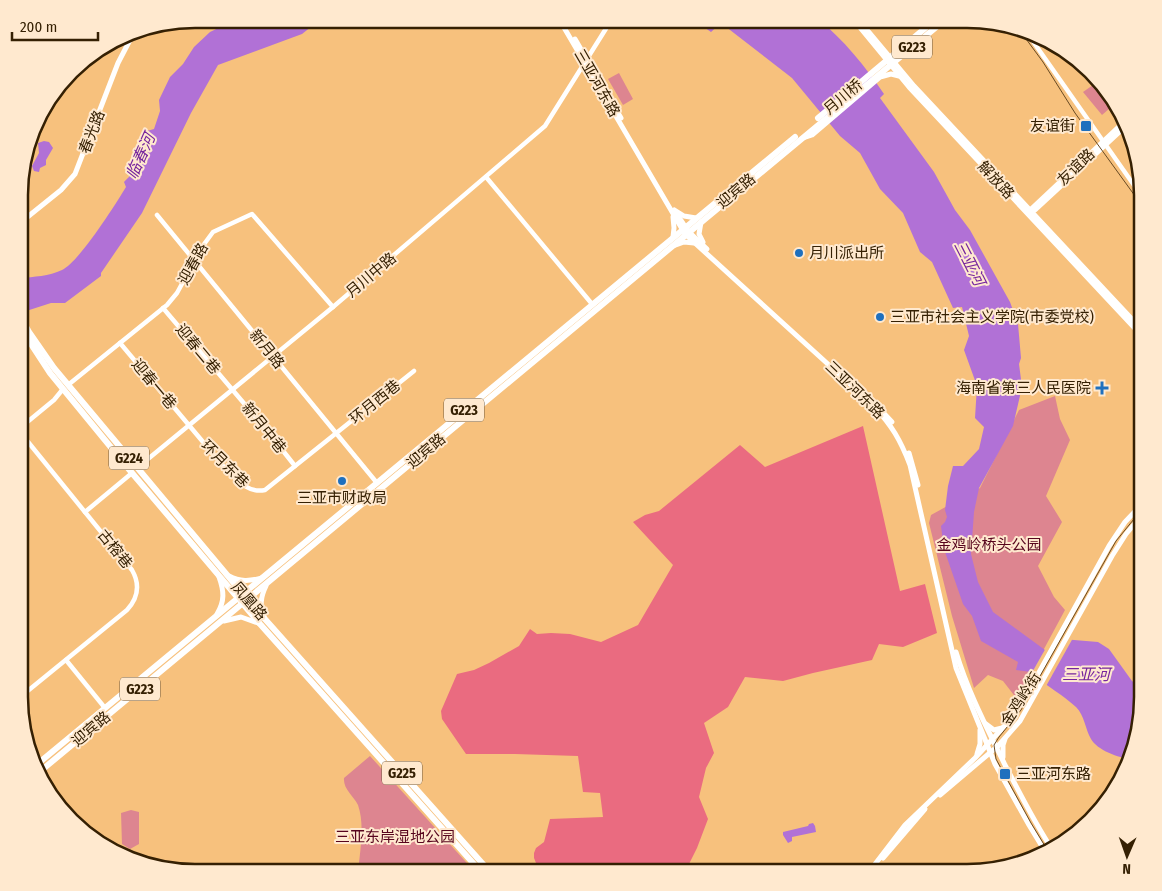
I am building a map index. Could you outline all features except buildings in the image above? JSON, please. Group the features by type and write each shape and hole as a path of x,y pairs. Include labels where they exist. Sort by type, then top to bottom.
{"highway":[{"name":"G223","path":"878,74 926,28"},
{"name":"G223","path":"890,61 934,28"},
{"name":"月川桥","path":"813,127 878,74"},
{"name":"迎宾路","path":"699,219 813,127"},
{"name":"迎宾路","path":"41,761 77,731 100,718 246,602 670,247 699,219 813,127"},
{"name":"迎宾路","path":"44,768 90,730 100,718 105,708 673,237 685,231"},
{"name":"凤凰路","path":"28,328 65,387"},
{"name":"凤凰路","path":"28,340 36,353 240,596 473,863"},
{"name":"凤凰路","path":"262,621 482,863"},
{"path":"77,731 82,737"}],"main road":[{"name":"三亚河东路","path":"565,28 586,61"},
{"name":"三亚河东路","path":"568,28 685,231 874,406 901,442 910,465 956,668 980,721 1048,843"},
{"name":"解放路","path":"861,28 1134,327"},
{"name":"解放路","path":"865,28 900,76 1134,322"},
{"name":"春光路","path":"28,217 61,190 75,174 118,64 131,40"},
{"name":"春光路","path":"28,212 59,188 73,171 116,60 126,43"},
{"path":"878,74 900,76"},
{"name":"友谊路","path":"1030,213 1120,127"},
{"name":"友谊路","path":"1104,143 1121,130"},
{"path":"673,210 684,216 699,219 699,234 705,247"},
{"path":"673,210 673,237"},
{"name":"三亚河东路","path":"685,231 705,247 887,415 904,439 913,464 955,649 963,676 995,764 1041,846"},
{"path":"670,247 684,242 697,244"},
{"name":"金鸡岭街","path":"879,864 904,832 976,760 1004,726 1032,685 1108,546 1134,512"},
{"name":"金鸡岭街","path":"875,864 905,825 976,760 996,747 1020,721 1115,551 1134,526"},
{"path":"216,615 222,605 224,596 222,574 242,581 262,578"},
{"path":"221,622 241,617 262,621 261,603 267,584"},
{"path":"980,721 991,729 1000,729 1004,726"},
{"path":"980,721 980,744 976,760 988,760 995,764"},
{"path":"1003,760 1005,738"}],"street":[{"name":"月川中路","path":"85,512 333,307 545,126 606,28"},
{"path":"1033,41 1134,185"},
{"path":"486,177 592,304"},
{"name":"迎春路","path":"28,423 54,400 65,387 164,308 177,293 202,247 213,232 252,214 333,307"},
{"name":"新月路","path":"157,216 377,482"},
{"name":"迎春二巷","path":"164,308 232,390"},
{"name":"迎春一巷","path":"120,343 189,426"},
{"name":"环月西巷","path":"336,433 414,371"},
{"name":"新月中巷","path":"232,390 295,466"},
{"name":"环月东巷","path":"189,426 224,467 239,482 252,491 265,490 336,433"},
{"name":"古榕巷","path":"28,440 132,570 136,579 137,589 134,600 128,610 28,691"},
{"path":"66,660 105,708"}],"green space":[{"path":"619,73 633,99 623,105 608,79"},
{"path":"1093,85 1110,108 1102,115 1083,92"},
{"name":"金鸡岭桥头公园","path":"1055,396 1060,419 1070,440 1046,496 1062,522 1038,566 1054,597 1065,610 1017,699 1003,681 988,675 974,688 952,616 929,523 931,515 980,488 1019,410"},
{"name":"三亚东岸湿地公园","path":"370,756 467,863 359,863 361,838 360,813 358,805 345,785 344,778"},
{"path":"131,810 139,812 139,844 130,849 122,844 121,813"}],"shaded area":[{"path":"863,426 900,591 925,584 937,633 903,647 879,644 872,660 783,681 745,677 728,707 704,723 714,753 706,768 699,797 708,819 689,864 536,863 534,853 536,848 544,842 550,819 603,817 600,793 583,792 578,756 466,754 442,719 441,711 457,674 474,670 519,646 530,629 537,634 570,634 601,642 638,625 673,565 633,522 645,515 659,511 740,445 765,467"}],"water":[{"path":"218,28 310,28 302,34 218,65 191,113 142,213 101,273 101,276 65,303 51,303 28,310 28,277 62,270 87,245 126,187 124,182 134,171 145,153 148,139 147,131 154,129 160,111 159,100 170,77 183,64 194,47 210,32"},
{"path":"705,28 715,28 711,32"},
{"name":"三亚河","path":"727,28 829,28 862,64 884,94 880,98 934,172 955,210 970,230 1010,302 1018,324 1021,358 1019,364 1022,387 1013,426 979,488 974,512 971,554 978,582 993,612 1045,650 1062,639 1098,642 1109,649 1134,682 1133,718 1129,740 1123,757 1103,750 1094,743 1081,714 1066,698 1031,672 1016,670 1018,662 981,641 972,616 963,604 944,549 941,526 947,517 945,510 953,466 963,466 979,449 984,427 975,418 977,386 964,350 969,336 962,307 953,308 932,262 920,252 903,213 880,189 860,153 840,136 792,78"},
{"path":"49,142 53,148 46,160 46,165 40,168 39,172 34,171 32,166 39,153 38,143"},
{"path":"813,823 816,832 792,837 792,841 788,843 783,835 783,832"}],"pier":[{"path":"1061,637 1073,638 1045,688 1030,676 1047,646"}],"tram line":[{"path":"1025,38 1075,113 1134,195"},
{"path":"1044,844 996,759 994,745 1021,710 1116,541 1134,519"}],"place":[{"name":"友谊街","path":"1086,126"},
{"name":"月川派出所","path":"799,253"},
{"name":"三亚市社会主义学院(市委党校)","path":"880,317"},
{"name":"海南省第三人民医院","path":"1102,388"},
{"name":"三亚市财政局","path":"342,481"},
{"name":"三亚河东路","path":"1005,774"}],"water label":[{"name":"临春河","path":"140,156"}]}
